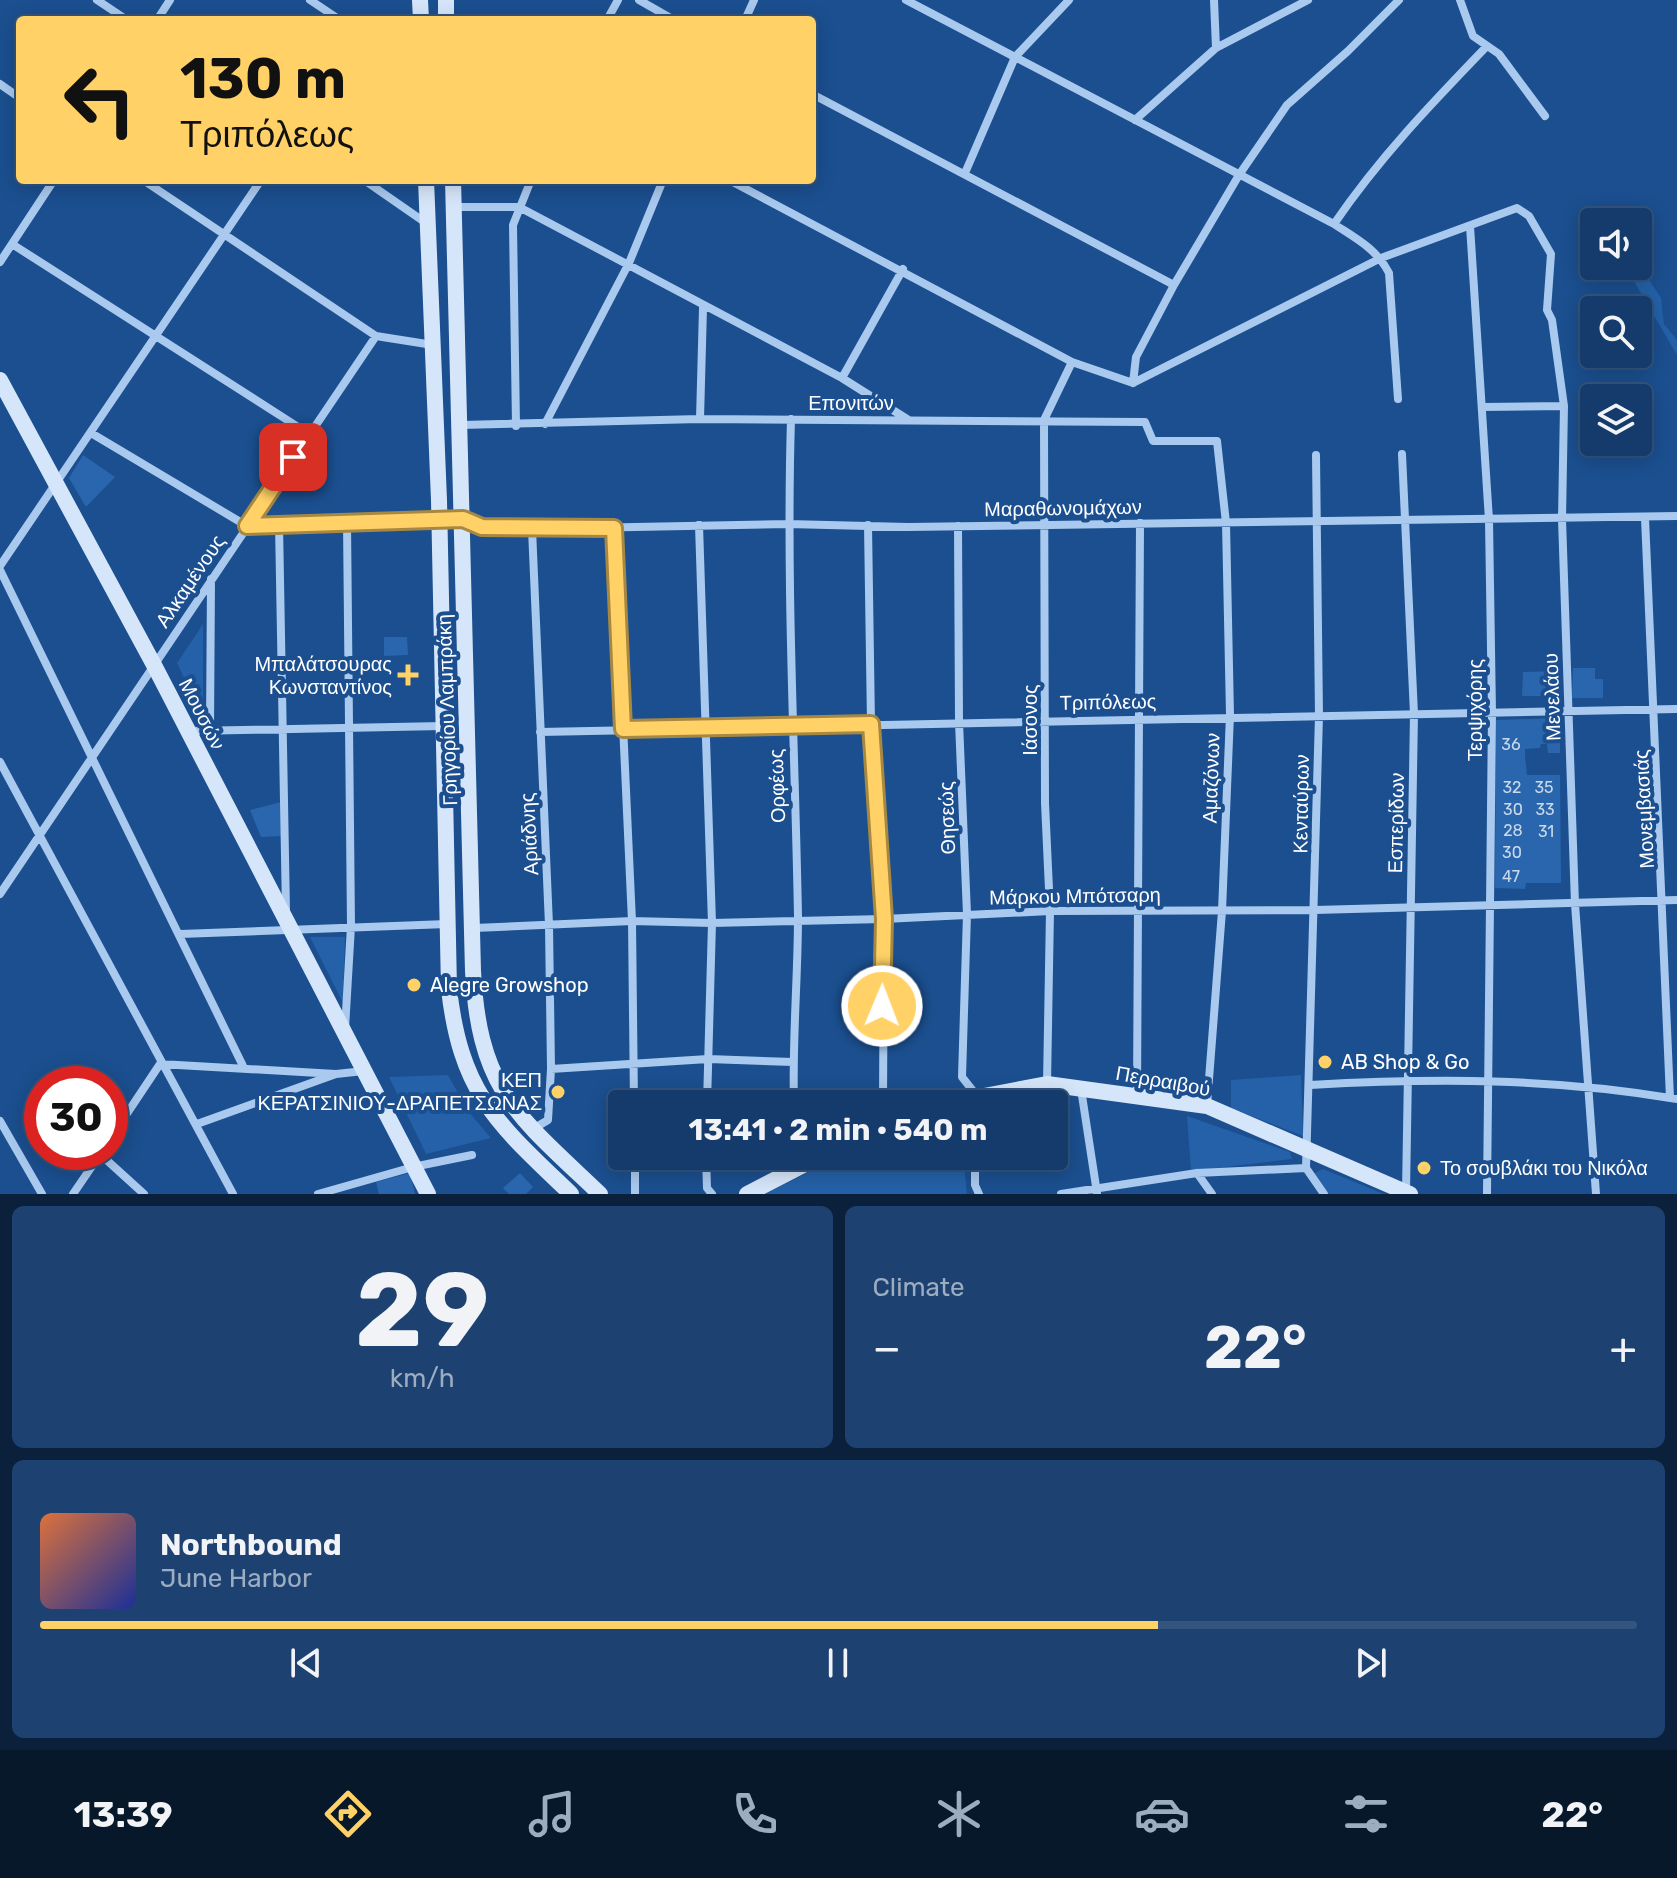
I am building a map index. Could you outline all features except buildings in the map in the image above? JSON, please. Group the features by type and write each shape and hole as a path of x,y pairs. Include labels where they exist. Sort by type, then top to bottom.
{"main road":[{"name":"Γρηγορίου Λαμπράκη","path":"426,184 434,345 451,519 474,928 473,971 479,1035 490,1068 512,1107 600,1194"},
{"name":"Γρηγορίου Λαμπράκη","path":"453,184 461,425 451,519 444,726 453,1030 462,1062 513,1141 571,1194"},
{"name":"Μουσών","path":"0,380 154,665 428,1194"},
{"name":"Περραιβού","path":"1020,1090 1047,1084 1207,1106 1307,1161 1408,1193"},
{"path":"747,1194 784,1170"}],"street":[{"path":"97,0 121,16"},
{"path":"310,0 334,16"},
{"path":"639,0 667,16"},
{"path":"906,0 926,4 1015,57 1334,224 1381,258 1389,273 1398,399"},
{"path":"965,173 1015,57 1069,0"},
{"path":"1214,0 1216,48"},
{"path":"1135,120 1216,48 1308,0"},
{"path":"1133,383 1136,357 1239,175 1294,98 1348,51 1399,0"},
{"path":"1460,0 1473,36 1499,54 1545,116"},
{"path":"1334,224 1368,174 1407,128 1487,46"},
{"path":"816,96 1174,285"},
{"path":"0,262 51,184"},
{"path":"149,184 376,336 434,345"},
{"path":"243,1066 0,568 258,184"},
{"path":"370,184 426,223"},
{"path":"516,426 513,225 529,184"},
{"path":"545,424 629,263 661,184"},
{"path":"737,184 903,269 1072,362 1133,383 1381,258 1470,226"},
{"path":"454,207 519,207 629,263 703,308 842,378 907,419"},
{"name":"Μενελάου","path":"1470,226 1517,208 1522,210 1551,254 1547,310 1552,320 1564,406 1562,519 1575,904 1596,1194"},
{"name":"Τερψιχόρης","path":"1470,226 1489,520 1491,1079 1487,1194"},
{"path":"12,244 309,434"},
{"path":"842,378 903,269"},
{"path":"700,419 703,308"},
{"name":"Αλκαμένους","path":"0,894 376,336"},
{"name":"Ιάσονος","path":"1047,1084 1050,911 1045,803 1044,420 1072,362"},
{"path":"1482,407 1564,406"},
{"name":"Επονιτών","path":"461,425 700,419 1145,422 1153,441 1217,441 1219,451"},
{"name":"Ορφέως","path":"791,419 788,524 790,724 798,919 794,1090"},
{"path":"91,433 247,526"},
{"name":"Αμαζόνων","path":"1207,1106 1222,911 1230,715 1226,523 1219,451"},
{"name":"Εσπερίδων","path":"1402,454 1414,714 1408,1193"},
{"name":"Κενταύρων","path":"1307,1161 1319,716 1316,455"},
{"name":"Μαραθωνομάχων","path":"247,526 451,519 482,527 532,529 788,524 1318,523 1677,516"},
{"name":"Μονεμβασιάς","path":"1645,518 1673,1098"},
{"path":"345,1034 351,926 347,522"},
{"path":"1137,1096 1136,717 1140,523"},
{"path":"279,524 288,923"},
{"path":"699,525 712,923 707,1090"},
{"path":"868,525 871,724 884,919 883,1090"},
{"name":"Θησεώς","path":"958,526 959,722 967,914 962,1077 970,1090"},
{"path":"614,528 632,921 634,1090"},
{"name":"Αριάδνης","path":"532,529 549,925 551,1069 548,1120 533,1130"},
{"path":"210,729 211,579"},
{"name":"Τριπόλεως","path":"540,732 1230,715 1677,709"},
{"path":"188,731 444,726"},
{"path":"0,762 160,1064 197,1124 233,1194"},
{"name":"Μάρκου Μπότσαρη","path":"474,928 632,921 712,923 884,919 1050,911 1315,910 1677,900"},
{"path":"180,934 288,923 351,926 448,924"},
{"path":"551,1069 708,1059 793,1062"},
{"path":"160,1064 243,1066 336,1074 364,1071"},
{"path":"128,1112 160,1064"},
{"path":"197,1124 336,1074"},
{"path":"1310,1085 1491,1079 1586,1084 1673,1098"},
{"path":"1081,1088 1095,1192"},
{"path":"0,1121 42,1194"},
{"path":"318,1194 413,1167 472,1155"},
{"path":"1061,1194 1095,1192 1197,1173 1307,1161 1324,1194"},
{"path":"73,1194 89,1170"},
{"path":"118,1170 144,1194"},
{"path":"635,1170 635,1194"},
{"path":"706,1170 707,1188 712,1194"},
{"path":"975,1170 975,1185 979,1194"},
{"path":"1197,1173 1212,1194"}],"shaded area":[{"path":"1633,280 1649,280 1661,298 1664,324 1677,340 1677,355 1652,312 1652,296 1643,296"},
{"path":"203,624 203,718 177,663"},
{"path":"310,937 345,937 343,1003"},
{"path":"448,1075 468,1111 491,1138 426,1154 389,1077"},
{"path":"1301,1075 1303,1136 1231,1108 1231,1080"},
{"path":"1187,1116 1290,1152 1292,1159 1191,1171"},
{"path":"1323,1169 1384,1194 1329,1194 1313,1174"},
{"path":"813,1170 964,1170 967,1194 765,1194"}],"place":[{"name":"Μπαλάτσουρας Κωνσταντίνος","path":"408,675"},
{"name":"Alegre Growshop","path":"414,985"},
{"name":"AB Shop & Go","path":"1325,1062"},
{"name":"ΚΕΠ ΚΕΡΑΤΣΙΝΙΟΥ-ΔΡΑΠΕΤΣΩΝΑΣ","path":"558,1092"},
{"name":"Το σουβλάκι του Νικόλα","path":"1424,1168"}],"route":[{"path":"293,457 247,526 463,519 482,527 614,528 623,729 871,724 884,919 882,1006"}]}
